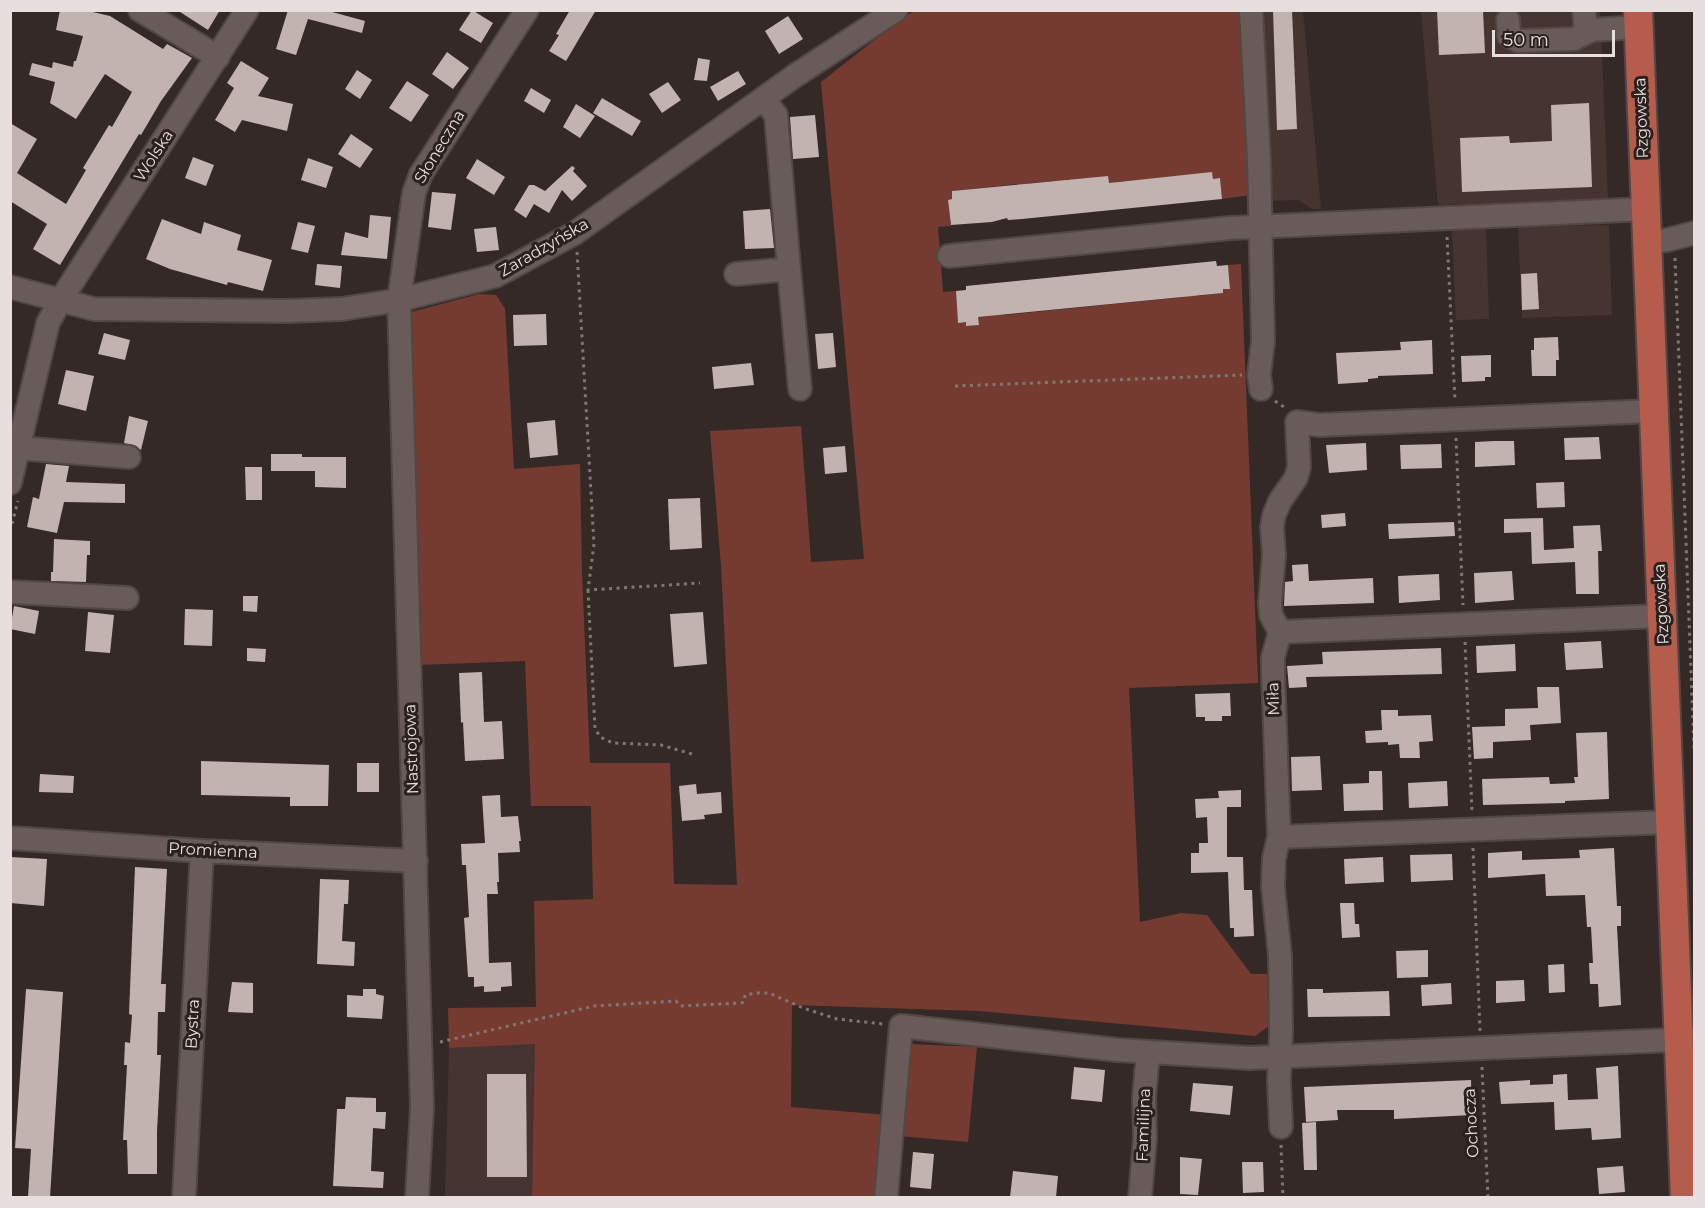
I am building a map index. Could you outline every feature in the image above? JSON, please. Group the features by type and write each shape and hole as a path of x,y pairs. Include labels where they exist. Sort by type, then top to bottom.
{"main road":[{"name":"Rzgowska","path":"1639,19 1646,209 1672,238 1654,411 1670,822 1687,1039 1685,1197"}],"street":[{"path":"140,10 218,57"},
{"name":"Wolska","path":"10,483 45,333 60,301 247,10"},
{"name":"Słoneczna","path":"399,300 414,193 421,174 527,10"},
{"name":"Zaradzyńska","path":"10,287 94,309 287,311 342,309 399,300 495,276 575,233 763,99 896,10"},
{"path":"1251,10 1259,160 1263,341 1260,382"},
{"path":"1508,20 1509,36 1518,41 1574,39 1584,19 1639,19"},
{"path":"763,99 776,115 800,389"},
{"path":"949,256 1259,227 1646,209"},
{"path":"736,274 789,269"},
{"name":"Nastrojowa","path":"399,300 421,1046 422,1107 417,1197"},
{"path":"1654,411 1319,426 1298,422 1299,467 1296,478 1280,501 1272,526 1273,563 1270,603 1271,615 1280,632 1662,616"},
{"path":"18,448 129,457"},
{"path":"10,592 127,598"},
{"name":"Miła","path":"1280,632 1273,657 1279,837 1274,858 1273,887 1280,956 1281,1127"},
{"path":"1279,837 1670,822"},
{"name":"Promienna","path":"10,838 202,851 416,861"},
{"name":"Bystra","path":"184,1197 202,851"},
{"path":"886,1197 901,1026 1148,1053 1249,1058 1687,1039"},
{"name":"Familijna","path":"1140,1197 1148,1053"}],"path":[{"path":"575,233 594,544 588,590 595,728 600,737 613,743 661,745 692,754"},
{"path":"1672,238 1695,750"},
{"path":"956,387 1260,382 1269,398 1282,405 1298,422"},
{"path":"588,590 700,583"},
{"path":"421,1046 594,1006 676,1001 680,1006 741,1003 744,1002 745,995 769,993 803,1008 837,1019 901,1026"},
{"name":"Ochocza","path":"1481,1048 1488,1197"},
{"path":"1281,1127 1283,1197"}],"shaded area":[{"path":"915,11 1242,11 1250,195 1222,199 1220,178 1213,179 1212,173 1116,182 1116,188 1096,177 1094,180 1083,181 1082,178 1071,182 1069,179 1058,183 1056,181 1030,183 1018,187 1017,184 952,191 952,199 948,200 951,226 938,227 943,292 956,291 958,322 966,322 966,326 978,325 978,317 991,316 991,312 1005,315 1184,297 1184,293 1198,292 1198,296 1223,293 1223,289 1230,288 1228,265 1241,264 1258,683 1129,688 1140,922 1181,913 1207,915 1251,974 1267,974 1269,1026 1255,1036 979,1011 792,1005 791,1107 888,1115 881,1197 532,1197 535,1044 449,1048 448,1008 536,1007 534,901 593,899 591,806 531,806 525,661 418,665 404,314 479,294 496,295 505,309 514,469 580,464 590,763 670,763 674,884 737,885 721,566 710,431 801,426 811,562 864,559 821,82 905,16"},
{"path":"1260,11 1303,11 1321,209 1312,209 1299,200 1268,201"},
{"path":"1421,11 1600,11 1608,199 1438,205"},
{"path":"1609,225 1612,315 1522,318 1518,227"},
{"path":"1452,229 1486,229 1489,319 1456,320"},
{"path":"536,1043 532,1197 445,1198 449,1048"},
{"path":"909,1044 977,1047 968,1142 899,1136"}],"building":[{"path":"60,10 84,10 110,16 163,49 167,44 192,58 161,101 141,135 139,134 60,265 33,249 47,224 10,201 10,123 37,139 17,173 66,204 86,170 83,168 109,125 112,127 132,92 105,74 76,119 50,103 55,82 29,75 32,63 52,68 53,62 73,67 83,36 56,30"},
{"path":"177,10 220,10 208,30"},
{"path":"288,10 325,10 365,21 362,33 308,19 296,55 276,49"},
{"path":"472,10 493,23 481,43 459,30"},
{"path":"570,10 596,10 566,61 549,51"},
{"path":"1273,10 1292,10 1297,129 1277,130"},
{"path":"1437,10 1483,10 1485,53 1439,55"},
{"path":"788,16 803,39 779,54 765,31"},
{"path":"447,52 469,68 453,89 432,74"},
{"path":"698,58 710,60 707,81 694,80"},
{"path":"241,61 269,78 258,96 293,104 287,131 242,120 235,132 215,120 234,88 227,83"},
{"path":"357,70 372,80 360,99 345,89"},
{"path":"738,71 746,84 718,101 710,87"},
{"path":"407,81 429,95 411,122 389,108"},
{"path":"668,82 681,100 662,113 649,94"},
{"path":"531,88 551,100 544,113 524,101"},
{"path":"602,98 641,121 632,136 593,113"},
{"path":"1589,103 1592,187 1462,192 1460,138 1509,136 1510,143 1552,141 1551,105"},
{"path":"576,104 595,116 580,138 563,127"},
{"path":"815,115 819,157 793,159 790,117"},
{"path":"351,134 373,149 360,168 338,154"},
{"path":"193,157 214,165 206,186 185,178"},
{"path":"308,158 333,167 326,188 301,180"},
{"path":"477,159 505,177 494,195 466,178"},
{"path":"572,166 575,168 573,171 587,186 572,201 562,190 549,213 534,204 526,218 514,210 529,185 545,191"},
{"path":"1212,172 1213,179 1220,178 1222,199 951,225 948,200 952,199 952,191 1108,176 1109,183"},
{"path":"432,192 456,194 451,230 428,227"},
{"path":"770,209 774,248 745,249 743,211"},
{"path":"370,215 391,217 387,259 341,255 345,232 368,238"},
{"path":"162,219 201,234 204,222 241,235 237,250 272,260 263,291 228,282 227,285 170,269 146,259"},
{"path":"298,222 315,226 308,253 291,249"},
{"path":"496,227 499,250 477,252 474,229"},
{"path":"1216,261 1217,266 1228,265 1230,289 1223,289 1223,293 978,317 979,325 966,326 966,322 958,323 956,291 966,290 966,286"},
{"path":"317,264 342,266 340,288 315,285"},
{"path":"1537,273 1539,309 1522,310 1521,274"},
{"path":"546,314 547,345 514,346 513,315"},
{"path":"104,333 130,340 125,360 98,354"},
{"path":"833,333 836,367 818,369 815,334"},
{"path":"1558,337 1559,360 1556,360 1556,376 1532,376 1531,350 1534,350 1534,338"},
{"path":"1432,340 1433,374 1378,376 1378,378 1368,379 1368,382 1338,384 1336,353 1401,350 1400,342"},
{"path":"1491,355 1491,377 1485,377 1485,381 1462,382 1461,356"},
{"path":"751,363 754,385 714,389 712,367"},
{"path":"66,370 94,376 86,411 58,404"},
{"path":"129,416 148,421 141,450 124,443"},
{"path":"555,420 558,455 530,458 527,423"},
{"path":"1599,437 1601,459 1565,460 1564,438"},
{"path":"1514,441 1515,465 1475,467 1475,442"},
{"path":"1366,443 1367,470 1329,473 1326,445"},
{"path":"1441,444 1442,468 1401,469 1400,445"},
{"path":"845,446 847,472 825,474 823,448"},
{"path":"271,454 346,457 346,488 315,487 315,471 271,471"},
{"path":"46,464 69,466 66,482 125,484 125,503 64,502 57,533 27,527 33,497 39,499"},
{"path":"245,467 262,467 262,500 246,500"},
{"path":"1564,482 1565,507 1537,508 1536,483"},
{"path":"700,498 702,548 670,550 668,499"},
{"path":"1345,513 1346,526 1322,528 1321,515"},
{"path":"1543,518 1544,550 1574,548 1573,526 1600,525 1602,551 1598,551 1599,594 1576,594 1575,562 1532,564 1531,532 1504,533 1504,519"},
{"path":"1454,522 1455,536 1389,539 1388,524"},
{"path":"54,539 90,541 86,582 51,581"},
{"path":"1308,564 1309,581 1373,578 1374,603 1284,606 1285,582 1293,581 1292,565"},
{"path":"1512,571 1514,600 1475,603 1474,573"},
{"path":"1439,574 1440,600 1399,603 1398,576"},
{"path":"243,596 258,596 257,612 243,611"},
{"path":"14,606 39,611 35,634 10,629"},
{"path":"185,609 213,610 212,646 184,645"},
{"path":"88,612 114,615 110,653 85,651"},
{"path":"703,612 707,664 674,667 670,614"},
{"path":"1601,641 1603,668 1566,670 1564,643"},
{"path":"1515,644 1516,671 1477,673 1476,646"},
{"path":"247,648 266,649 265,662 247,661"},
{"path":"1441,648 1442,674 1306,677 1307,687 1289,688 1287,666 1323,664 1322,652"},
{"path":"482,672 484,722 502,721 504,759 465,761 459,673"},
{"path":"1537,687 1559,687 1561,723 1530,725 1531,740 1493,742 1493,758 1474,759 1472,727 1505,726 1505,709 1538,708"},
{"path":"1230,693 1231,716 1222,716 1222,721 1205,721 1205,717 1196,717 1195,694"},
{"path":"1381,710 1398,710 1398,716 1431,715 1433,741 1419,742 1420,758 1400,758 1399,744 1366,743 1365,731 1382,730"},
{"path":"1607,732 1609,799 1565,801 1565,803 1483,805 1482,779 1549,777 1550,784 1575,783 1574,777 1578,777 1576,733"},
{"path":"1320,756 1322,790 1292,791 1291,757"},
{"path":"201,761 329,765 328,806 290,806 290,797 201,795"},
{"path":"357,763 379,763 379,792 357,792"},
{"path":"1369,771 1382,771 1383,810 1344,811 1343,784 1369,783"},
{"path":"40,774 74,776 73,793 39,792"},
{"path":"1447,781 1448,806 1409,808 1408,783"},
{"path":"696,784 697,794 721,792 722,813 704,815 705,819 682,821 679,786"},
{"path":"1241,790 1241,807 1227,807 1227,857 1243,857 1244,890 1252,890 1254,936 1234,937 1234,928 1230,928 1228,872 1191,873 1191,853 1199,853 1199,843 1208,843 1207,817 1196,818 1195,799 1219,798 1218,791"},
{"path":"500,795 501,817 518,816 521,841 519,841 520,852 498,853 498,894 487,894 489,963 511,962 512,986 501,987 501,991 484,992 484,986 474,987 474,977 468,977 464,918 469,917 466,865 462,865 461,844 485,843 482,796"},
{"path":"1614,848 1617,906 1621,906 1621,926 1617,926 1621,1005 1599,1007 1598,984 1590,984 1589,963 1593,963 1591,927 1587,927 1585,895 1546,896 1545,874 1488,878 1488,853 1522,851 1522,860 1580,858 1579,850"},
{"path":"1452,854 1453,880 1411,882 1410,855"},
{"path":"10,857 47,859 44,906 10,903"},
{"path":"1383,857 1384,882 1345,884 1344,859"},
{"path":"135,867 167,869 161,984 166,984 165,1012 158,1012 157,1055 161,1055 157,1174 128,1174 127,1140 123,1140 127,1065 124,1065 125,1042 130,1043 132,1015 129,1014"},
{"path":"320,879 349,880 348,904 344,904 342,941 355,942 354,966 317,964"},
{"path":"1340,903 1354,903 1355,924 1359,924 1360,937 1342,938"},
{"path":"1428,950 1428,977 1397,978 1396,951"},
{"path":"1564,964 1565,992 1549,993 1548,965"},
{"path":"1524,980 1525,1001 1496,1003 1496,981"},
{"path":"232,982 253,983 253,1013 228,1012"},
{"path":"1451,983 1452,1004 1422,1006 1421,985"},
{"path":"26,989 63,992 50,1197 28,1197 31,1149 15,1148"},
{"path":"363,989 376,989 376,994 384,996 382,1019 347,1017 347,995 363,996"},
{"path":"1307,989 1323,989 1323,993 1389,991 1390,1016 1308,1017"},
{"path":"1618,1066 1621,1138 1592,1140 1591,1128 1555,1130 1554,1102 1501,1104 1499,1082 1530,1080 1530,1085 1553,1084 1553,1075 1567,1074 1568,1100 1598,1099 1596,1068"},
{"path":"1074,1067 1105,1070 1102,1102 1071,1099"},
{"path":"487,1074 526,1074 527,1177 487,1177"},
{"path":"1471,1080 1472,1115 1394,1119 1394,1110 1337,1110 1338,1120 1306,1122 1304,1087"},
{"path":"1193,1083 1233,1086 1230,1115 1190,1111"},
{"path":"346,1097 376,1098 376,1112 386,1112 385,1129 373,1128 371,1171 384,1172 383,1188 333,1186 337,1109 345,1109"},
{"path":"1316,1122 1317,1170 1304,1170 1302,1123"},
{"path":"913,1152 934,1154 931,1189 910,1187"},
{"path":"1180,1157 1202,1159 1198,1195 1180,1194"},
{"path":"1242,1162 1263,1162 1264,1192 1243,1193"},
{"path":"1623,1166 1625,1192 1599,1194 1597,1168"},
{"path":"1013,1171 1058,1176 1056,1197 1010,1197"}]}
